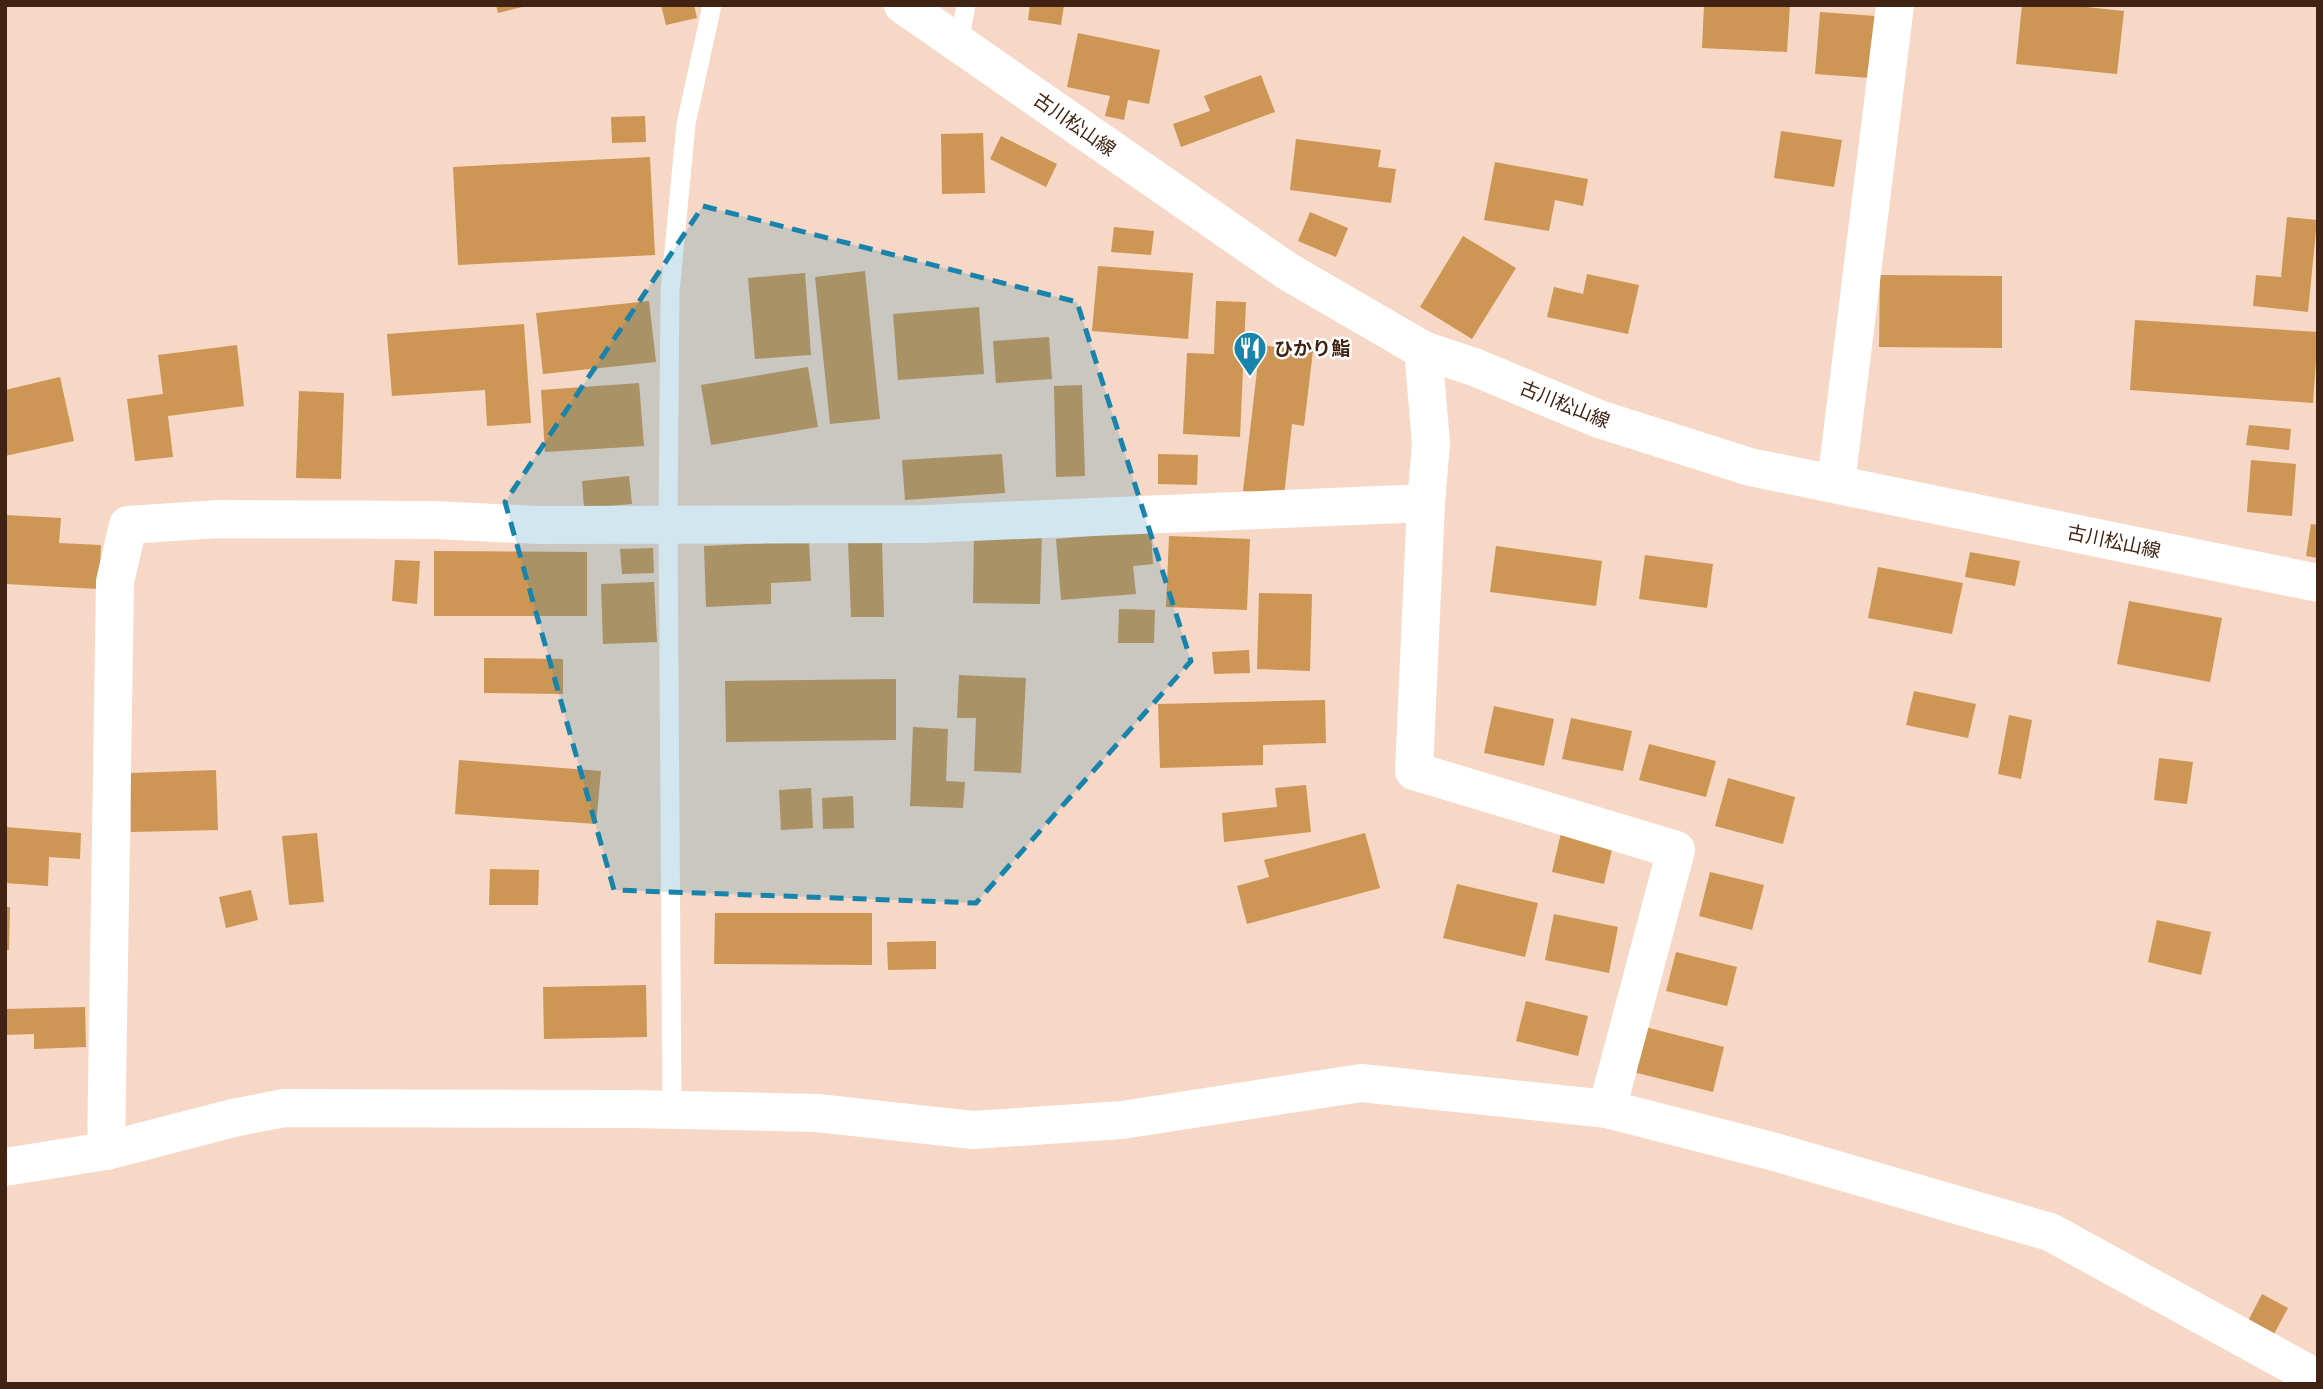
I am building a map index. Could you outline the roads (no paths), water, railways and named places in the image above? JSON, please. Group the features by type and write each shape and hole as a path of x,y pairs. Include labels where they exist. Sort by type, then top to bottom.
{"street":[{"name":"古川松山線","path":"903,5 1287,271 1423,350 1474,367 1599,419 1750,467 2318,583"},
{"path":"1836,483 1895,5"},
{"path":"1423,350 1431,443 1414,771 1676,850 1606,1109"},
{"path":"106,1151 115,582 128,525 219,519 434,520 538,525 924,524 1426,503"},
{"path":"5,1167 106,1151 233,1118 284,1108 672,1109 817,1113 973,1130 1122,1120 1360,1083 1606,1109 1775,1152 2050,1232 2318,1379"}],"lane":[{"path":"672,1109 668,525 670,292 686,124 712,5"},
{"path":"959,43 966,5"}],"place":[{"name":"ひかり鮨","path":"1250,378"}]}
